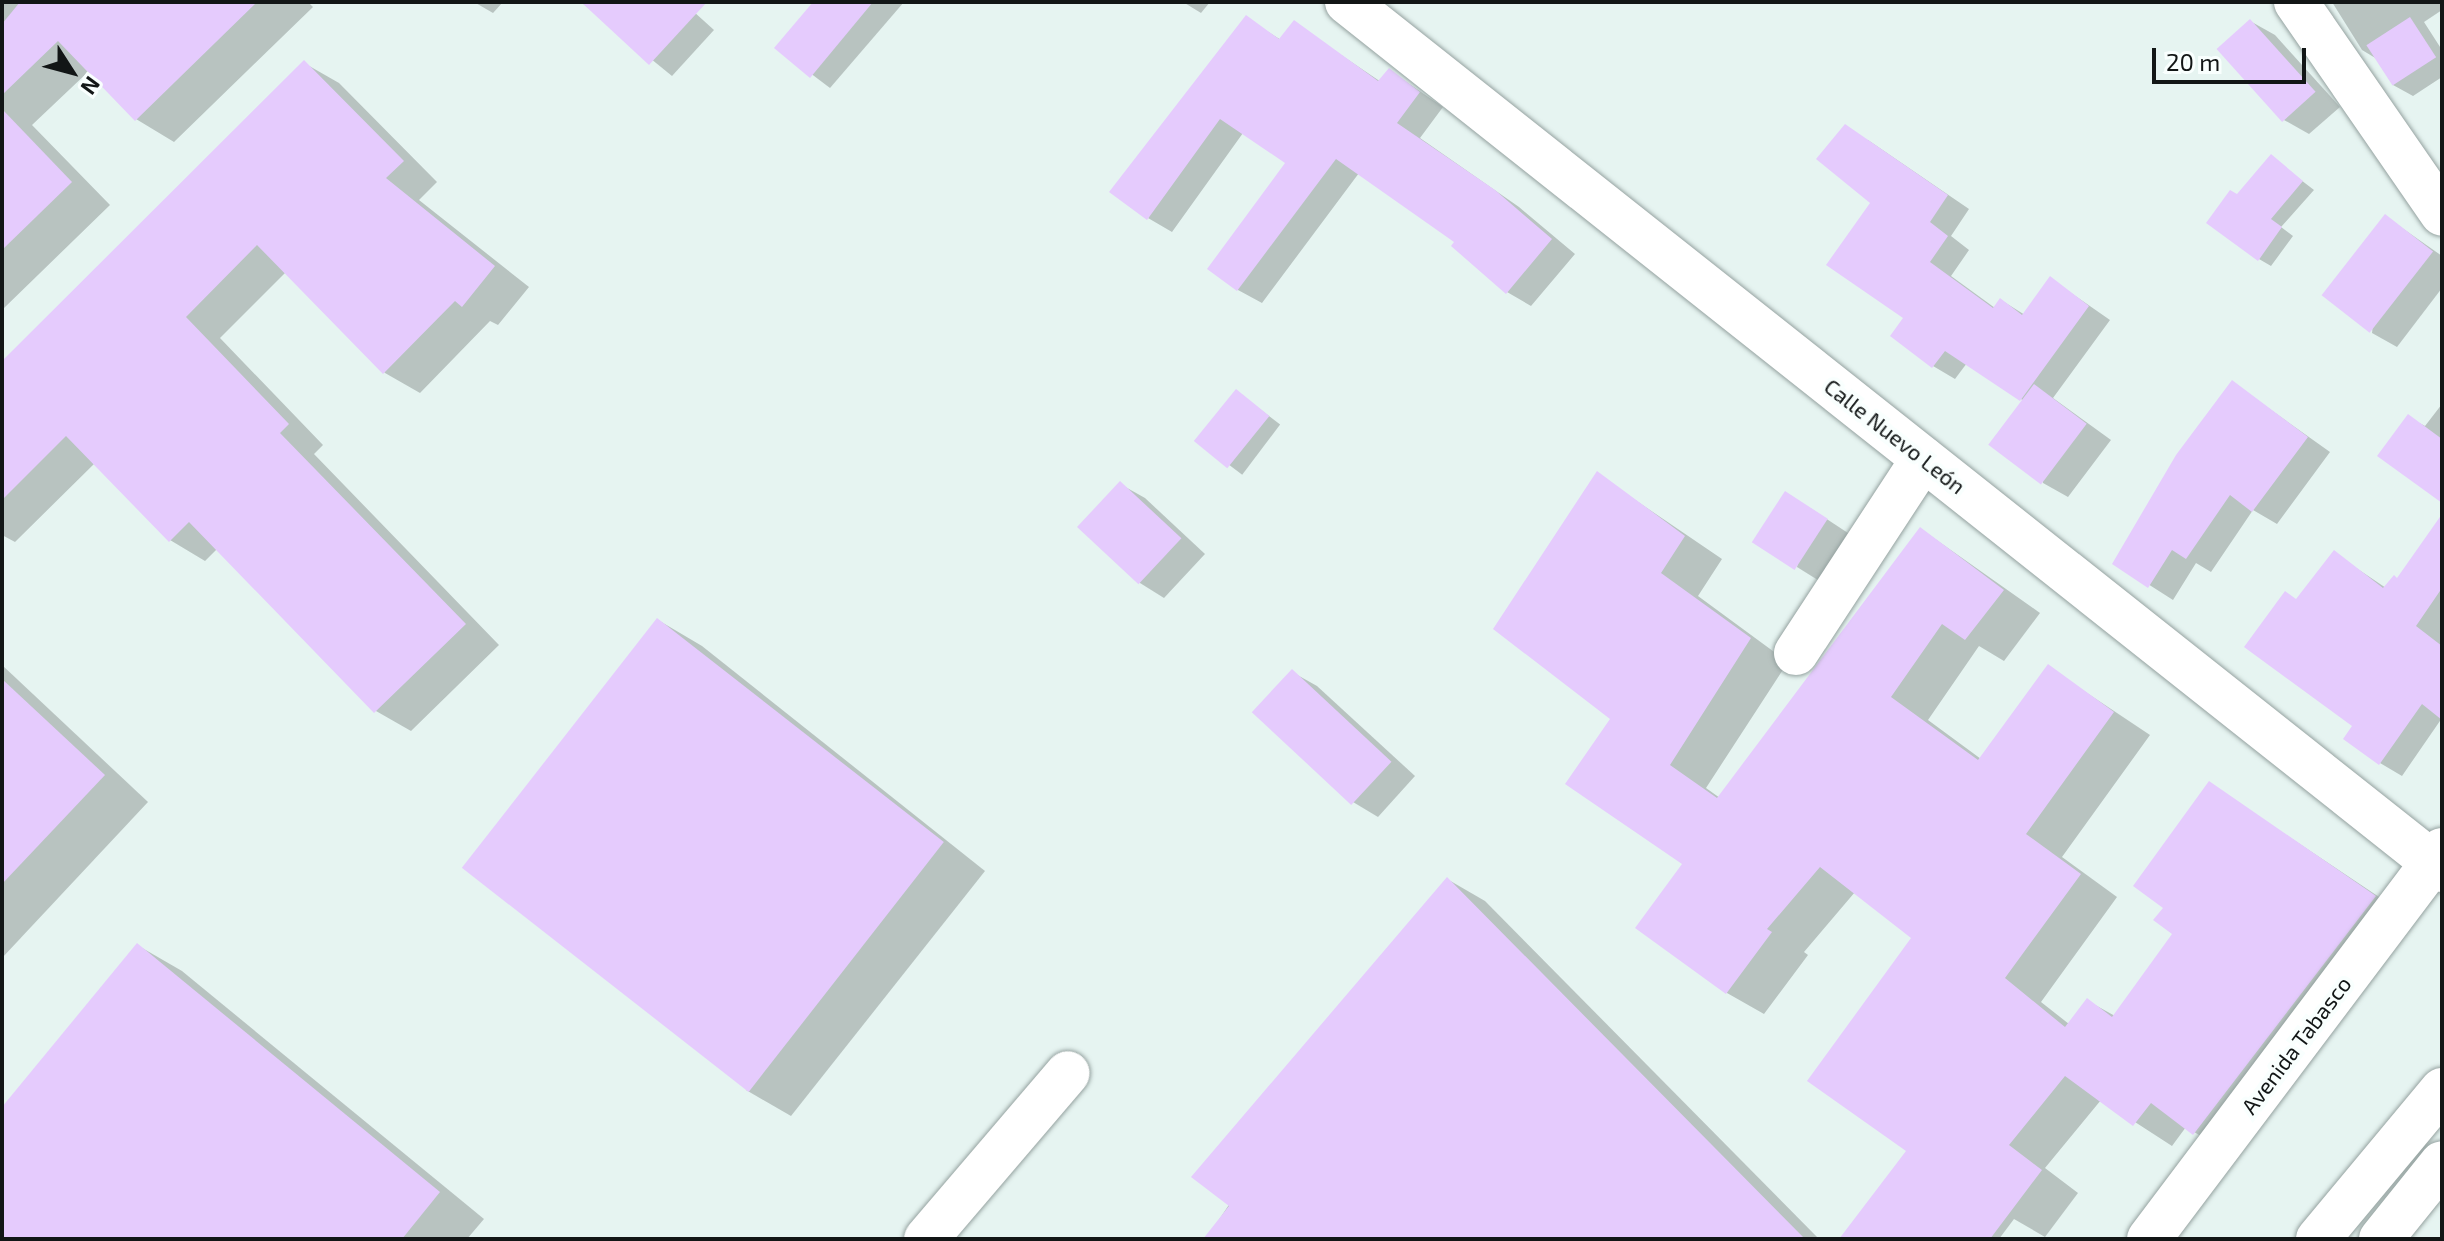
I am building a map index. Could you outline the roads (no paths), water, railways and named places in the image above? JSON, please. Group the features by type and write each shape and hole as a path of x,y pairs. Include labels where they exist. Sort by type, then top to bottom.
{"main road":[{"name":"Calle Nuevo León","path":"1347,2 1923,459 2439,861"},
{"path":"2296,2 2442,214"},
{"path":"1796,653 1923,459"},
{"name":"Avenida Tabasco","path":"2149,1239 2439,861"},
{"path":"926,1239 1068,1073"},
{"path":"2318,1239 2442,1090"},
{"path":"2381,1239 2429,1179"}]}
